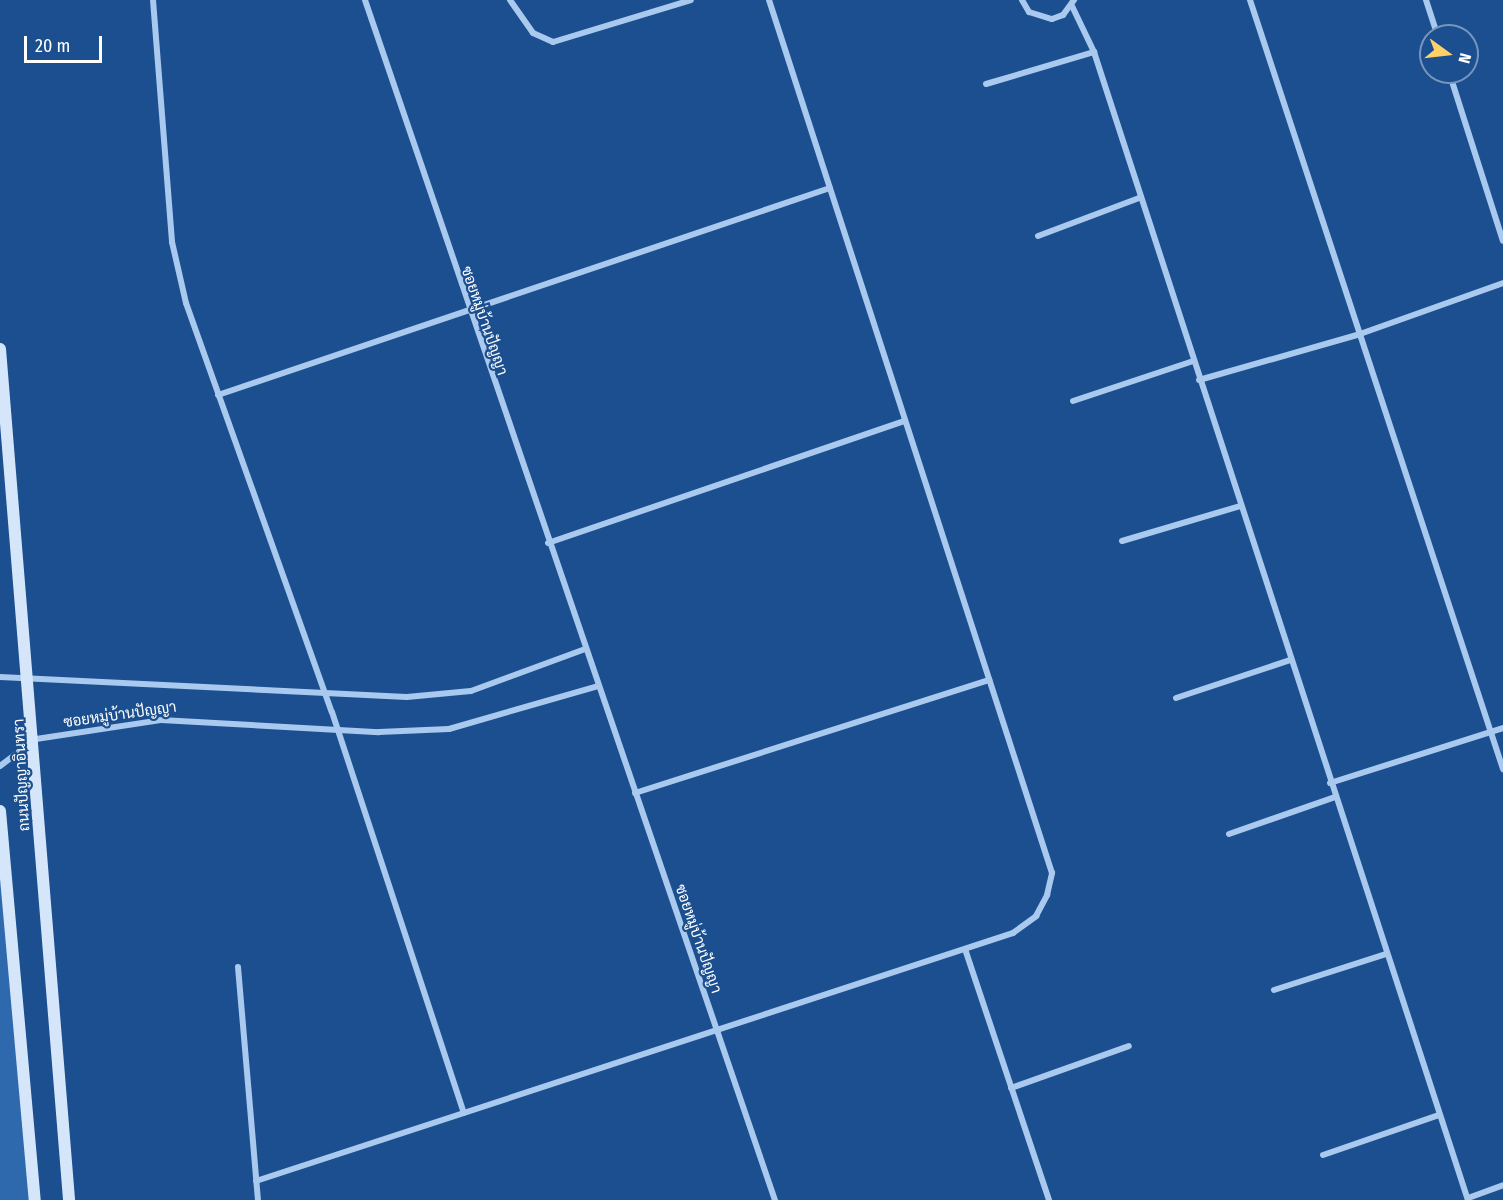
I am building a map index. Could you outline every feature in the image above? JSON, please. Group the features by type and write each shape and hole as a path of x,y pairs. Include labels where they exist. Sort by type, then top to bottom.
{"main road":[{"name":"ถนนปัญญาอินทรา","path":"0,349 36,739 69,1200"},
{"name":"ถนนปัญญาอินทรา","path":"0,810 34,1200"}],"street":[{"path":"153,0 172,242 186,303 338,730 464,1113"},
{"name":"ซอยหมู่บ้านปัญญา","path":"365,0 468,312 775,1200"},
{"path":"510,0 533,33 553,42 691,0"},
{"path":"256,1181 1013,933 1036,916 1052,873 769,0"},
{"path":"1022,0 1040,18 1063,15 1073,3 1094,52 1139,198 1468,1199 1503,1185"},
{"path":"1250,0 1503,769"},
{"path":"1426,0 1434,24"},
{"path":"986,84 1094,52"},
{"path":"1453,84 1503,241"},
{"path":"218,395 830,188"},
{"path":"1038,236 1139,198"},
{"path":"1199,380 1360,334 1503,283"},
{"path":"1073,401 1193,361"},
{"path":"548,543 905,421"},
{"path":"1122,541 1240,506"},
{"name":"ซอยหมู่บ้านปัญญา","path":"0,677 31,682 201,683 368,698 471,692 585,649"},
{"path":"1176,698 1290,660"},
{"path":"635,793 989,680"},
{"name":"ซอยหมู่บ้านปัญญา","path":"36,739 181,718 338,730 449,729 598,686"},
{"path":"1330,783 1503,728"},
{"path":"0,766 36,739"},
{"path":"1229,834 1335,797"},
{"path":"965,949 1049,1200"},
{"path":"1274,990 1386,954"},
{"path":"238,967 258,1200"},
{"path":"1011,1088 1128,1046"},
{"path":"1323,1155 1439,1115"}],"shaded area":[{"path":"0,863 31,1200 0,1200"}]}
